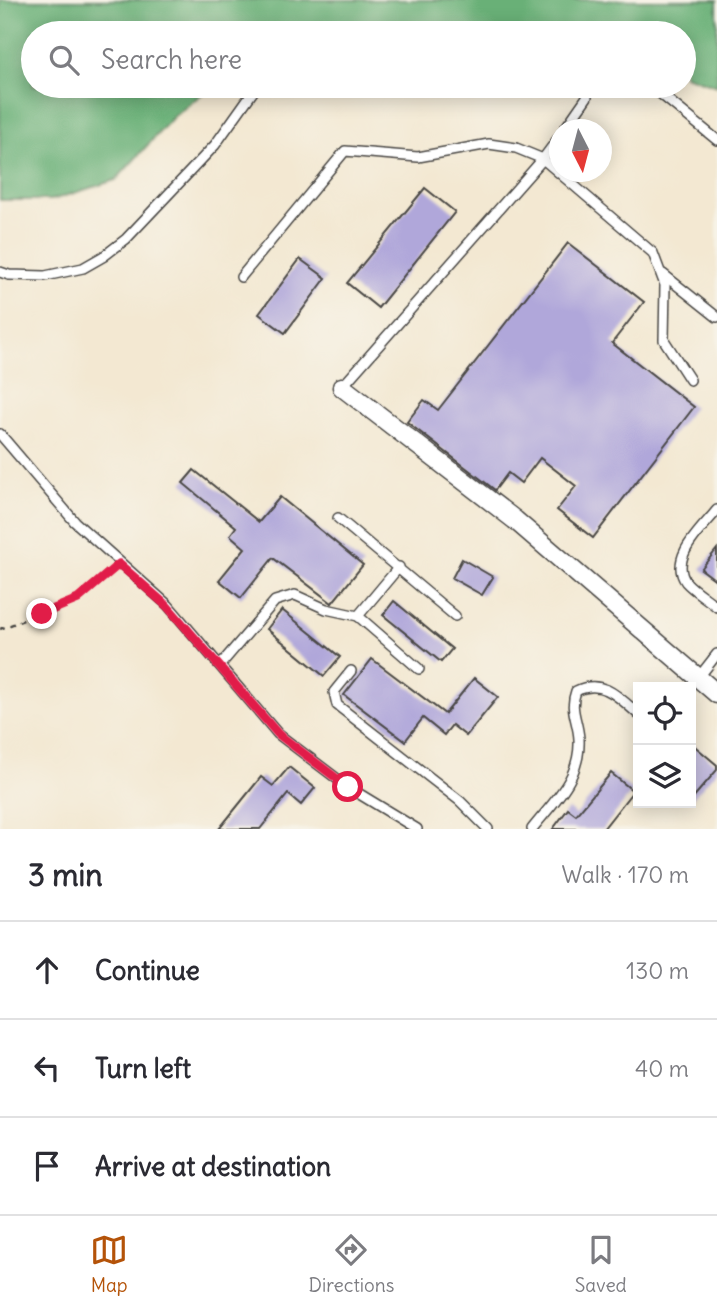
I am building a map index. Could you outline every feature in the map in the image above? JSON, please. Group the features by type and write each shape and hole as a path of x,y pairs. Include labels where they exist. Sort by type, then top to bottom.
{"street":[{"path":"342,387 515,520 717,694"}],"lane":[{"path":"0,272 9,275 46,276 83,268 104,256 126,239 215,145 248,98"},
{"path":"572,119 586,98"},
{"path":"666,98 717,140"},
{"path":"241,277 345,151 418,157 489,144 516,148 543,159 653,253 663,274 664,340 690,380"},
{"path":"342,387 549,150"},
{"path":"663,274 717,317"},
{"path":"0,434 75,522 167,606 222,664 278,734 348,787 417,829"},
{"path":"717,510 685,549 681,565 685,581 717,607"},
{"path":"338,518 455,616"},
{"path":"358,616 398,567"},
{"path":"222,664 275,601 295,595 326,609 358,616 419,670"},
{"path":"699,677 717,654"},
{"path":"351,671 334,692 337,705 460,800 488,829"},
{"path":"532,829 559,798 573,776 579,739 571,705 576,691 588,686 610,690 633,710"}],"path":[{"path":"0,629 78,599 119,564"}],"green space":[{"path":"0,0 717,0 717,86 696,79 696,21 21,21 21,98 197,98 173,117 116,180 52,200 0,200"}],"building":[{"path":"425,188 455,212 378,308 347,283"},
{"path":"568,243 644,302 612,343 694,407 593,538 557,510 576,486 540,458 521,483 508,473 495,490 407,422 424,400 438,410"},
{"path":"300,259 326,278 285,333 259,314"},
{"path":"194,470 259,522 280,497 363,565 332,603 273,558 241,598 219,580 245,548 230,535 236,527 183,483"},
{"path":"717,549 717,581 701,569"},
{"path":"462,559 493,577 482,595 452,578"},
{"path":"394,601 452,649 441,662 383,615"},
{"path":"282,610 340,657 324,676 267,629"},
{"path":"372,659 445,714 474,678 498,697 466,736 452,725 444,735 423,718 405,741 344,695"},
{"path":"696,747 717,765 717,770 696,794"},
{"path":"289,767 315,788 301,805 288,794 260,829 219,829 261,777 273,786"},
{"path":"611,773 633,791 603,829 553,829 568,809 576,815"}],"route":[{"path":"42,614 78,599 119,564 167,606 222,664 278,734 348,787"}]}
